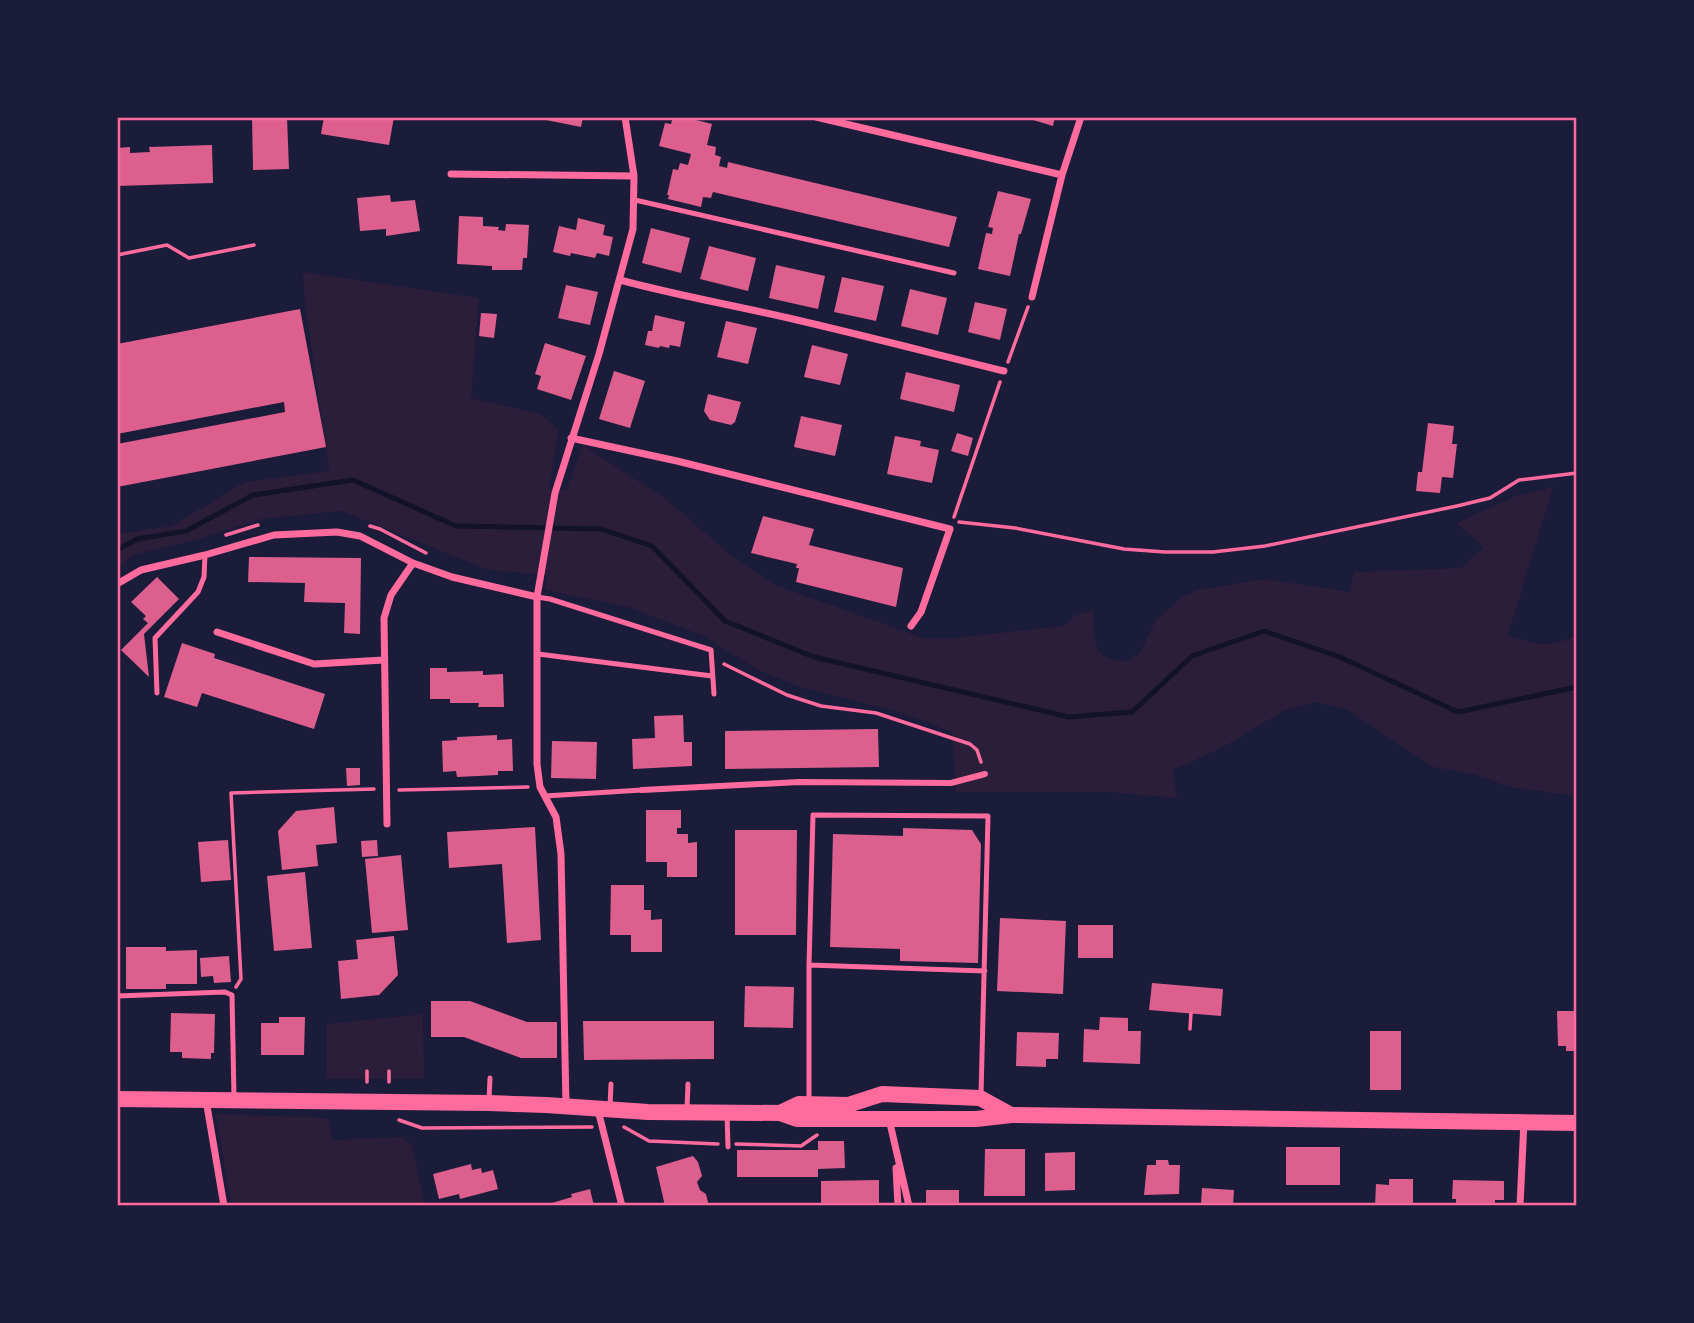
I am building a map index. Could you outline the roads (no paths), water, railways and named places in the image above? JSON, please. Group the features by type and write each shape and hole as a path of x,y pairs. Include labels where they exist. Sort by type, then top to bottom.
{"main road":[{"path":"780,1113 799,1104 848,1105 882,1094 981,1098 1011,1115"},
{"path":"872,1097 870,1114 881,1118"},
{"path":"981,1098 981,1118"},
{"path":"117,1099 489,1103 687,1113 780,1113 797,1119 981,1118 1011,1115 1577,1123"}],"street":[{"path":"566,1107 561,854 556,817 540,787 537,764 537,597 555,493 634,229 634,176 625,117"},
{"path":"816,117 1062,175"},
{"path":"1032,297 1062,175 1081,117"},
{"path":"451,174 634,176"},
{"path":"620,281 687,298 720,302 824,326 1004,371"},
{"path":"571,438 677,461 950,529 920,612 911,626"},
{"path":"117,584 141,570 274,535 337,532 360,537 413,563 452,577 537,597"},
{"path":"387,824 384,618 391,595 413,563"},
{"path":"217,632 314,664 384,660"},
{"path":"642,790 799,782 951,783 985,774"},
{"path":"206,1099 224,1206"},
{"path":"604,1110 603,1126 622,1206"},
{"path":"881,1118 895,1150 909,1206"},
{"path":"1520,1206 1524,1121"},
{"path":"895,1150 898,1206"}],"lane":[{"path":"635,200 954,273"},
{"path":"158,693 155,638 198,592 204,576 205,555"},
{"path":"537,597 711,650 714,694"},
{"path":"538,654 712,676"},
{"path":"545,796 642,790"},
{"path":"808,1104 813,815 988,816 981,1098"},
{"path":"809,965 985,971"},
{"path":"117,996 225,992 232,995 234,1100"},
{"path":"556,1068 566,1068"},
{"path":"489,1078 489,1103"},
{"path":"604,1110 611,1084"},
{"path":"687,1113 688,1084"},
{"path":"727,1114 728,1146"}],"waterway":[{"path":"117,550 137,539 186,531 253,495 353,480 456,526 601,529 652,546 725,621 814,657 1069,717 1132,712 1192,656 1264,631 1340,657 1458,712 1577,687"}]}
